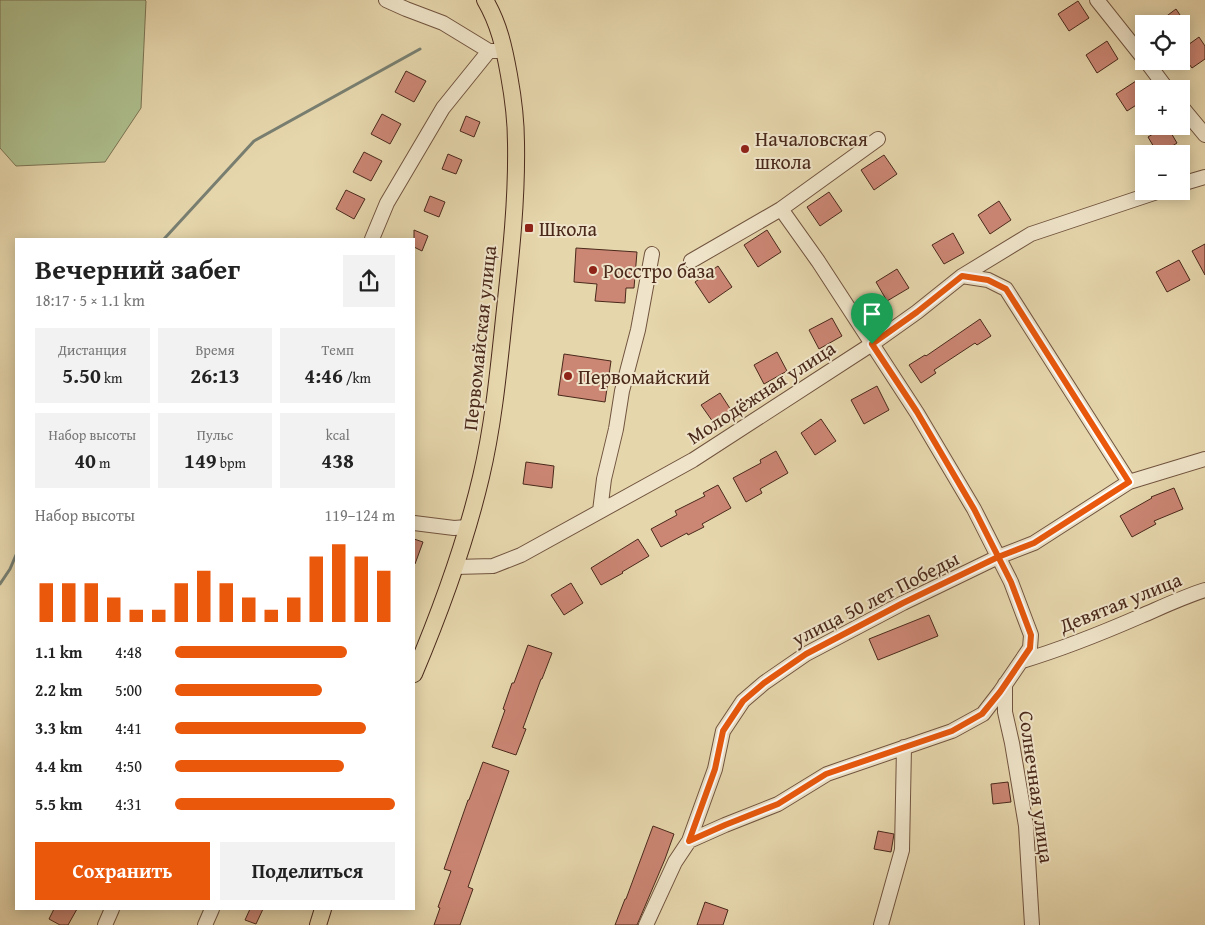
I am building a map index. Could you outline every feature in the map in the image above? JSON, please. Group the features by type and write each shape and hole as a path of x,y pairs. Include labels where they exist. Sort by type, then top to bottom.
{"main road":[{"name":"Первомайская улица","path":"415,672 455,567 481,478 490,436 502,334 512,235 516,142 511,86 497,51 500,32 485,0"}],"street":[{"path":"372,238 387,203 442,108 497,51 443,23 386,0"},
{"path":"1097,0 1135,48"},
{"path":"1153,70 1160,80"},
{"path":"1190,117 1205,135"},
{"path":"691,261 781,209 878,139"},
{"path":"1190,181 1205,177"},
{"name":"Молодёжная улица","path":"455,567 493,566 521,555 693,460 872,344 917,312 962,276 1031,234 1135,199"},
{"path":"689,841 778,804 826,774 952,731 982,714 1030,648 1031,635 1011,582 974,509 917,412 818,261 781,209"},
{"path":"600,511 604,479 616,429 622,391 638,330 652,254"},
{"path":"962,276 988,280 1006,289 1129,482"},
{"name":"улица 50 лет Победы","path":"646,925 675,862 689,841 715,769 723,731 743,701 764,683 806,654 903,603 998,557 1034,543 1129,482 1205,459"},
{"path":"415,523 454,528 467,527"},
{"name":"Девятая улица","path":"1022,661 1203,595"},
{"name":"Солнечная улица","path":"1005,684 1004,712 1012,743 1026,826 1032,925"},
{"path":"881,925 902,850 904,747"},
{"path":"105,925 112,910"},
{"path":"205,925 212,910"}],"green space":[{"path":"0,0 146,1 141,108 105,162 16,166 0,148"}],"building":[{"path":"1078,1 1089,18 1069,31 1058,14"},
{"path":"1176,9 1180,15 1168,15"},
{"path":"1199,37 1205,46 1205,59 1192,68 1190,65 1190,44"},
{"path":"1107,41 1118,59 1097,73 1086,55"},
{"path":"406,71 426,81 414,102 395,92"},
{"path":"1135,82 1135,106 1127,111 1116,94"},
{"path":"382,114 401,124 390,144 371,134"},
{"path":"466,116 480,122 474,137 460,131"},
{"path":"1151,135 1172,135 1177,143 1174,145 1153,145 1148,137"},
{"path":"364,152 382,161 371,181 353,172"},
{"path":"448,154 462,160 456,174 442,169"},
{"path":"884,155 897,174 874,190 861,170"},
{"path":"346,190 365,199 354,219 336,209"},
{"path":"829,192 842,211 820,226 807,207"},
{"path":"430,196 445,202 439,217 424,211"},
{"path":"999,201 1011,220 990,234 978,215"},
{"path":"414,230 428,236 422,251 415,248"},
{"path":"767,230 781,252 758,267 744,245"},
{"path":"953,233 964,253 944,264 932,245"},
{"path":"1205,244 1205,275 1192,251"},
{"path":"576,248 637,252 634,288 626,288 625,303 595,301 597,284 574,282"},
{"path":"1179,260 1190,280 1167,292 1156,272"},
{"path":"718,266 732,287 709,303 695,282"},
{"path":"897,269 909,288 887,301 876,282"},
{"path":"832,318 842,336 819,349 809,330"},
{"path":"980,319 991,336 977,345 975,343 934,370 936,373 921,383 909,365 926,356"},
{"path":"777,352 787,371 764,384 754,365"},
{"path":"564,354 611,361 605,402 558,395"},
{"path":"877,386 889,410 864,424 851,400"},
{"path":"720,393 731,410 713,422 701,405"},
{"path":"821,419 836,441 815,455 801,433"},
{"path":"776,451 788,473 760,489 762,493 746,502 733,478 761,463 760,460"},
{"path":"526,462 554,466 552,488 523,484"},
{"path":"718,485 731,508 702,524 704,527 688,535 687,533 661,547 651,529 677,515 675,511 705,496 703,493"},
{"path":"1174,488 1183,509 1154,521 1156,524 1132,537 1120,516 1151,497"},
{"path":"415,539 423,542 415,564"},
{"path":"638,539 649,556 601,585 591,568"},
{"path":"571,583 583,603 564,615 551,595"},
{"path":"929,615 938,636 878,660 869,639"},
{"path":"528,645 552,653 523,728 526,729 516,755 492,747 512,683 514,683"},
{"path":"483,762 509,771 468,887 473,889 460,925 434,925 440,908 438,907 451,871 444,869"},
{"path":"1008,782 1011,802 993,804 991,784"},
{"path":"653,826 674,834 665,859 637,925 615,925 626,899"},
{"path":"878,831 894,834 891,852 874,849"},
{"path":"705,902 728,910 723,925 697,925"},
{"path":"54,910 76,910 68,925 60,925 49,919"},
{"path":"250,910 263,910 256,924 245,920"}],"waterway":[{"path":"165,238 254,141 420,49"},
{"path":"0,584 15,557"}],"place":[{"name":"Началовская школа","path":"745,149"},
{"name":"Школа","path":"529,228"},
{"name":"Росстро база","path":"593,270"},
{"name":"Первомайский","path":"568,376"}],"route":[{"path":"872,344 917,312 962,276 988,280 1006,289 1129,482 1034,543 998,557 903,603 806,654 764,683 743,701 723,731 715,769 689,841 778,804 826,774 952,731 982,714 1000,692 1030,648 1031,635 1011,582 998,557 974,509 917,412 872,344"}]}
